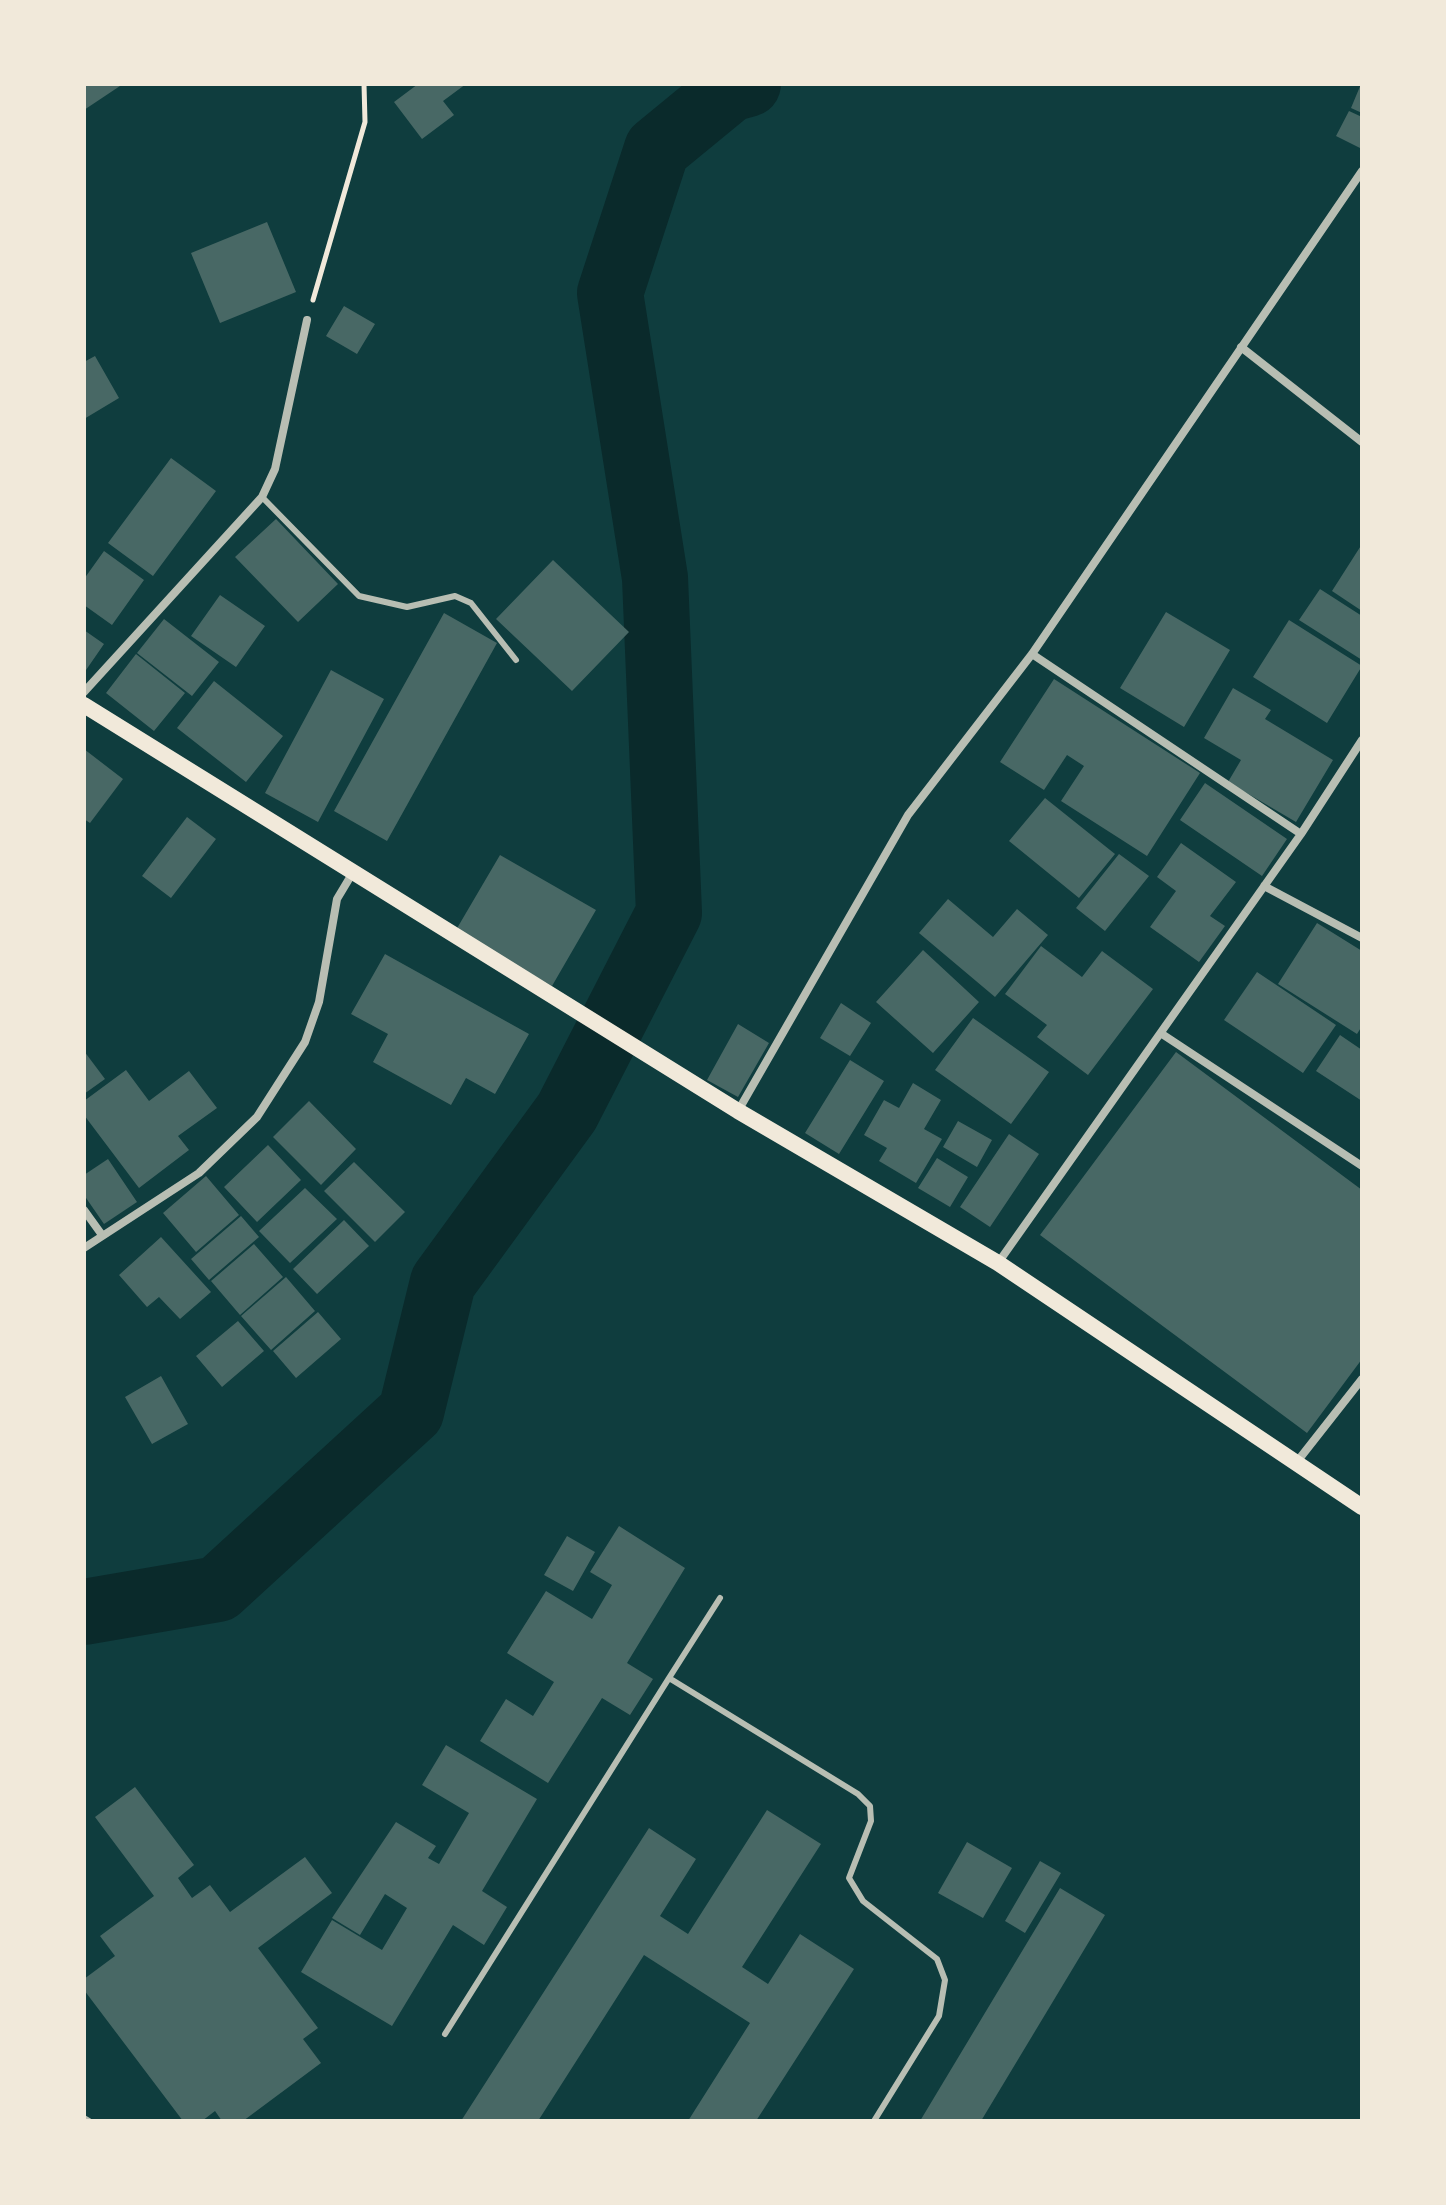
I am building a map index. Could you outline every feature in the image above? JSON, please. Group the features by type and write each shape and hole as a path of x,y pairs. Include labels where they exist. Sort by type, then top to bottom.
{"main road":[{"path":"84,705 738,1111 998,1263 1080,1315 1294,1464 1362,1507"}],"street":[{"path":"738,1111 908,815 1032,654 1362,171"},
{"path":"84,692 262,497 279,453 307,320"},
{"path":"1241,347 1362,442"},
{"path":"1032,654 1301,834"},
{"path":"998,1263 1162,1034 1301,834 1362,740"},
{"path":"84,1248 199,1173 257,1117 305,1042 319,1002 335,908 352,874"},
{"path":"1264,886 1362,938"},
{"path":"1162,1034 1362,1166"},
{"path":"84,1210 102,1235"},
{"path":"1294,1464 1362,1379"}],"lane":[{"path":"262,497 359,596 407,607 455,596 471,603 516,660"},
{"path":"445,2034 720,1598"},
{"path":"669,1678 858,1794 870,1806 871,1821 849,1878 863,1901 937,1959 945,1980 939,2016 874,2121"},
{"path":"84,2118 89,2121"}],"path":[{"path":"307,320 365,122 364,84"}],"building":[{"path":"84,84 123,84 84,110"},
{"path":"418,84 466,84 443,101 454,115 422,139 394,102"},
{"path":"1362,84 1362,113 1351,108"},
{"path":"1349,111 1362,117 1362,149 1336,136"},
{"path":"267,222 296,292 220,323 191,253"},
{"path":"344,306 375,324 357,354 326,336"},
{"path":"95,356 119,398 84,419 84,362"},
{"path":"171,458 216,491 153,576 108,543"},
{"path":"276,519 338,584 298,622 235,557"},
{"path":"1362,544 1362,611 1332,591"},
{"path":"104,551 144,580 112,625 84,605 84,579"},
{"path":"553,560 629,632 572,691 496,619"},
{"path":"1320,589 1362,616 1362,660 1299,620"},
{"path":"220,595 265,626 236,667 191,636"},
{"path":"1166,612 1230,650 1184,727 1120,688"},
{"path":"444,613 497,643 387,841 334,811"},
{"path":"164,619 219,662 192,696 137,653"},
{"path":"1289,620 1362,666 1327,723 1253,677"},
{"path":"84,630 104,644 84,673"},
{"path":"136,654 185,693 154,731 106,693"},
{"path":"331,670 384,699 318,822 265,793"},
{"path":"1054,679 1200,773 1147,856 1061,801 1084,766 1067,755 1044,790 1000,762"},
{"path":"214,681 283,736 246,782 177,728"},
{"path":"1233,688 1271,710 1265,719 1333,760 1296,822 1228,782 1241,760 1204,738"},
{"path":"84,749 123,779 90,823 84,819"},
{"path":"1205,783 1287,839 1262,876 1180,820"},
{"path":"1045,798 1115,854 1079,898 1009,841"},
{"path":"187,817 216,839 171,898 142,876"},
{"path":"1181,843 1236,882 1210,916 1225,926 1199,962 1150,927 1176,891 1157,877"},
{"path":"1119,854 1149,876 1105,931 1076,908"},
{"path":"500,855 596,910 552,986 456,930"},
{"path":"948,899 993,937 1017,909 1048,935 995,997 919,933"},
{"path":"1317,923 1362,951 1362,1026 1357,1034 1278,984"},
{"path":"1041,946 1082,977 1102,951 1153,989 1088,1075 1037,1037 1047,1025 1005,994"},
{"path":"923,950 979,1002 933,1053 876,1002"},
{"path":"385,954 529,1034 495,1094 466,1078 451,1105 373,1062 388,1034 351,1014"},
{"path":"1257,972 1336,1025 1303,1073 1224,1020"},
{"path":"841,1003 871,1023 850,1056 820,1038"},
{"path":"973,1018 1049,1072 1011,1124 935,1070"},
{"path":"738,1024 769,1043 738,1097 707,1080"},
{"path":"1340,1035 1362,1050 1362,1101 1316,1071"},
{"path":"84,1051 105,1079 84,1094"},
{"path":"1176,1052 1362,1190 1362,1359 1307,1433 1040,1235"},
{"path":"850,1060 884,1081 839,1154 805,1133"},
{"path":"126,1070 149,1101 189,1071 217,1108 178,1136 189,1150 139,1188 84,1115 84,1101"},
{"path":"913,1083 941,1100 924,1129 942,1139 916,1183 879,1161 887,1148 864,1135 884,1100 899,1108"},
{"path":"309,1101 356,1149 321,1185 273,1137"},
{"path":"958,1121 992,1140 977,1167 943,1147"},
{"path":"1009,1134 1039,1154 990,1227 960,1207"},
{"path":"268,1145 301,1180 257,1222 224,1187"},
{"path":"937,1158 968,1177 950,1207 918,1188"},
{"path":"108,1159 137,1202 104,1224 84,1195 84,1175"},
{"path":"354,1162 405,1212 375,1242 324,1191"},
{"path":"206,1176 239,1215 196,1252 163,1213"},
{"path":"305,1188 337,1219 290,1263 259,1231"},
{"path":"241,1216 259,1237 209,1280 191,1259"},
{"path":"344,1220 369,1246 317,1294 293,1269"},
{"path":"161,1237 211,1292 180,1319 159,1297 147,1307 119,1275"},
{"path":"254,1244 283,1277 240,1315 211,1281"},
{"path":"286,1277 315,1311 271,1350 241,1316"},
{"path":"318,1312 341,1339 296,1378 273,1351"},
{"path":"238,1321 264,1351 222,1387 196,1356"},
{"path":"161,1376 188,1424 152,1444 125,1397"},
{"path":"619,1526 685,1568 627,1663 653,1679 630,1715 602,1698 548,1783 480,1741 506,1699 533,1716 554,1682 507,1653 546,1591 592,1619 612,1585 590,1572"},
{"path":"567,1536 595,1552 573,1591 544,1575"},
{"path":"446,1745 537,1799 482,1891 507,1907 484,1945 453,1925 392,2026 301,1972 332,1920 382,1950 407,1908 385,1894 360,1935 332,1918 396,1822 436,1846 428,1858 439,1864 469,1813 422,1785"},
{"path":"135,1787 194,1865 178,1878 192,1898 210,1885 230,1912 305,1857 332,1893 258,1948 318,2028 303,2039 321,2063 243,2121 222,2121 215,2111 202,2121 183,2121 84,1990 84,1979 115,1956 100,1936 154,1896 95,1817"},
{"path":"767,1810 821,1844 742,1967 768,1984 800,1934 854,1969 756,2121 688,2121 750,2023 644,1955 538,2121 461,2121 649,1828 696,1859 660,1916 688,1934"},
{"path":"967,1842 1012,1868 983,1918 938,1893"},
{"path":"1040,1861 1061,1873 1025,1933 1005,1921"},
{"path":"1060,1888 1105,1915 981,2121 920,2121"}],"waterway":[{"path":"84,1612 218,1589 411,1412 443,1282 567,1112 669,913 655,578 610,293 657,149 730,89 748,84"}]}
